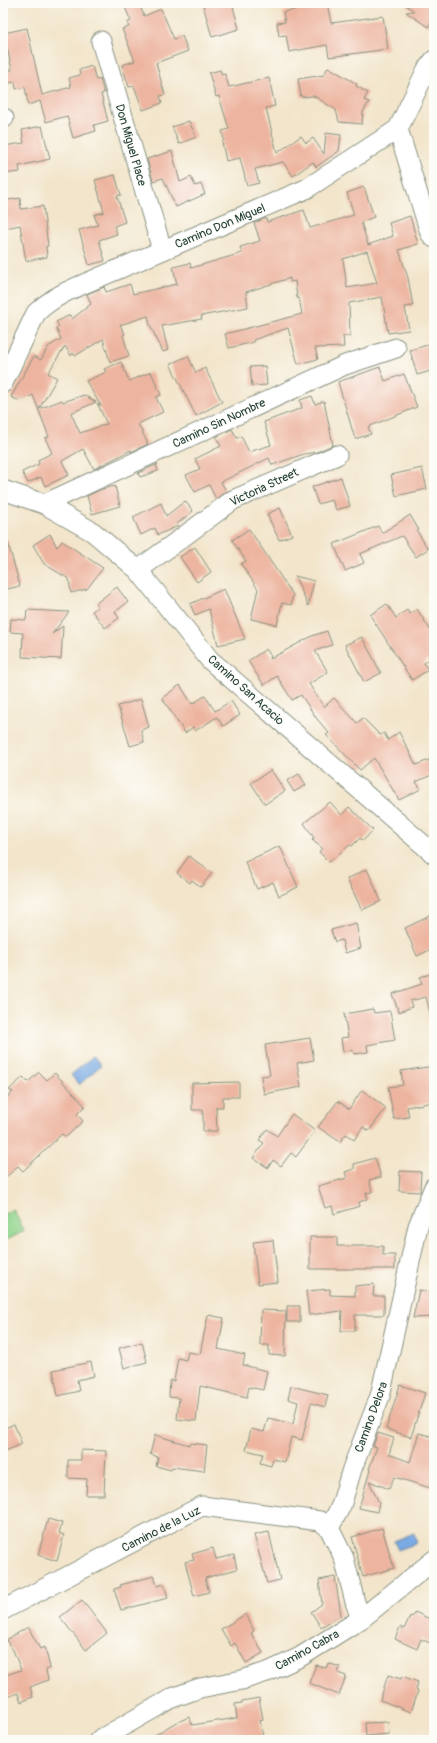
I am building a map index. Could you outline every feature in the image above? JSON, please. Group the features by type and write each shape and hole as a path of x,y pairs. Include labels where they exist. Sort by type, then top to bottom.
{"street":[{"name":"Don Miguel Place","path":"101,41 162,250"},
{"path":"434,60 427,69 398,130 430,233 434,238"},
{"name":"Camino Don Miguel","path":"3,383 36,313 45,304 59,294 306,189 398,130"},
{"name":"Camino Sin Nombre","path":"44,504 345,365 396,348"},
{"name":"Victoria Street","path":"138,570 233,500 337,455"},
{"name":"Camino San Acacio","path":"3,490 44,504 93,532 138,570 210,660 434,854"},
{"name":"Camino Delora","path":"329,1528 342,1506 352,1469 380,1396 418,1226 434,1187"},
{"name":"Camino de la Luz","path":"3,1610 202,1506 320,1521 329,1528"},
{"path":"329,1528 344,1558 355,1602 361,1619"},
{"name":"Camino Cabra","path":"99,1740 172,1698 200,1688 242,1680 276,1668 300,1657 361,1619 434,1560"}],"green space":[{"path":"13,1209 24,1231 3,1242 3,1215"}],"water":[{"path":"93,1056 101,1065 79,1085 71,1075"},
{"path":"414,1533 417,1543 398,1550 394,1541"}],"building":[{"path":"123,3 139,3 144,16 161,9 174,39 182,36 188,51 156,63 165,95 160,96 162,103 143,110 134,86 129,87 122,65 135,61 122,29 129,27 127,23 131,21"},
{"path":"210,3 232,3 239,29 212,37 203,5"},
{"path":"313,3 327,3 331,23 383,16 388,49 329,57 327,45 289,52 286,35 279,36 277,23 285,22 283,12 314,6"},
{"path":"403,3 434,3 434,24 431,22 428,27 406,12 414,11"},
{"path":"27,28 42,95 71,87 69,78 80,75 79,70 92,66 96,80 100,79 104,93 101,94 108,121 94,125 96,131 73,138 67,116 46,122 40,101 28,105 25,87 16,89 15,82 3,84 3,72 12,70 4,33"},
{"path":"328,67 357,84 356,86 368,93 364,100 369,102 363,112 362,124 339,122 336,110 314,96 301,97 298,79 324,75"},
{"path":"220,70 222,75 225,74 229,87 269,78 275,106 266,108 277,153 301,136 306,143 313,138 324,154 326,133 341,135 339,151 316,167 313,162 293,176 283,162 255,169 259,183 247,186 240,158 226,161 222,142 224,140 222,131 229,129 219,96 216,97 209,73"},
{"path":"189,121 196,137 179,144 172,127"},
{"path":"42,126 50,159 19,166 20,172 3,174 3,146 24,143 22,130"},
{"path":"172,151 180,182 191,177 195,186 201,184 205,194 176,207 163,178 153,181 147,159"},
{"path":"115,175 121,195 117,196 125,222 114,226 117,234 99,240 105,261 89,265 79,230 98,225 94,215 104,212 95,180"},
{"path":"364,187 374,217 361,222 368,245 393,236 389,223 410,216 418,244 399,250 408,278 413,306 405,307 409,330 388,333 382,297 349,303 350,336 343,336 344,347 315,348 318,359 298,364 288,328 253,340 254,342 229,348 225,334 302,314 299,298 297,298 295,281 290,282 290,278 246,292 248,307 201,316 202,319 162,326 168,350 163,352 150,325 148,316 120,325 125,334 123,335 129,356 110,362 103,339 75,356 73,353 71,356 65,346 48,373 57,378 39,409 62,400 63,402 84,395 96,402 71,413 80,433 107,424 97,403 101,406 86,381 106,372 104,369 121,362 129,381 151,372 161,395 156,397 163,412 138,424 148,444 131,452 131,450 94,469 83,449 62,461 69,475 45,486 41,477 28,483 22,472 39,464 38,460 52,453 45,438 49,437 33,395 20,401 11,397 34,356 41,360 48,347 61,339 56,328 59,326 56,322 70,315 72,319 91,304 87,294 104,287 106,292 130,284 133,294 177,284 173,267 190,263 191,268 242,253 240,247 260,241 254,223 266,218 267,222 304,210 310,228 354,215 347,193","holes":["367,251 377,283 347,288 343,259"]},
{"path":"20,198 21,209 43,206 48,246 46,246 47,257 26,261 20,225 6,228 3,201"},
{"path":"434,343 434,370 417,375 410,350"},
{"path":"188,356 196,373 205,368 222,402 196,416 170,364"},
{"path":"265,366 267,385 252,386 250,367"},
{"path":"380,367 385,381 404,374 417,407 368,427 371,434 355,439 338,382"},
{"path":"312,396 315,404 324,401 333,445 317,452 304,454 272,465 269,458 221,482 226,491 216,499 209,485 195,492 186,475 200,469 195,459 221,446 216,437 232,429 237,438 241,436 249,452 271,445 264,422 302,408 300,400"},
{"path":"158,464 156,465 158,471 140,477 138,473"},
{"path":"422,468 427,489 396,496 391,475"},
{"path":"341,477 350,506 336,510 332,500 318,504 312,487"},
{"path":"115,486 120,506 92,514 87,496 102,489"},
{"path":"185,501 193,511 177,524 178,526 158,535 155,528 141,535 133,517 161,503 166,516"},
{"path":"280,508 292,535 279,540 267,514"},
{"path":"410,515 419,530 417,531 428,549 416,557 402,536 360,554 364,563 345,571 334,544 378,526 382,533"},
{"path":"249,529 293,595 291,605 282,603 277,625 251,619 258,589 241,564 246,561 232,540"},
{"path":"50,534 57,547 62,541 103,568 87,589 71,593 69,579 44,564 33,545"},
{"path":"7,539 20,586 3,590 3,540"},
{"path":"195,547 211,572 197,582 180,557"},
{"path":"295,576 314,581 308,606"},
{"path":"117,587 128,602 115,612 119,618 105,628 92,611 98,607 96,603"},
{"path":"224,589 245,639 218,645 209,609 195,615 190,604"},
{"path":"387,604 396,618 407,610 410,614 417,609 434,636 434,656 424,663 428,670 412,680 370,615"},
{"path":"27,610 69,612 52,634 63,626 61,659 22,657 23,633 10,632 11,619 26,620"},
{"path":"327,631 332,645 315,651 328,672 309,684 324,707 334,698 357,723 363,718 380,735 384,733 388,740 399,732 416,765 434,758 434,774 416,782 421,789 399,800 374,758 360,770 326,735 329,733 317,719 301,695 292,700 277,676 264,685 248,661 266,649 271,656 270,659 312,636"},
{"path":"362,637 381,673 364,682 345,645"},
{"path":"180,685 192,704 205,696 215,711 231,701 240,715 223,726 217,717 195,731 193,727 185,733 162,698"},
{"path":"141,699 149,727 141,730 144,742 130,746 118,706"},
{"path":"271,770 285,791 265,804 251,783"},
{"path":"299,774 306,785 294,792 287,781"},
{"path":"330,802 342,815 349,807 373,830 363,841 360,838 352,846 350,845 329,862 319,852 322,848 312,840 314,838 304,823"},
{"path":"280,846 298,887 279,896 273,882 257,889 245,862"},
{"path":"189,856 212,873 201,887 192,880 190,883 177,873"},
{"path":"367,869 381,901 362,910 347,879"},
{"path":"434,914 434,948 417,956 405,928"},
{"path":"356,923 361,948 345,953 342,940 335,942 331,930"},
{"path":"434,973 434,1012 430,1013 426,997 410,1001 412,1007 399,1012 392,994 422,984 420,977"},
{"path":"373,1009 374,1013 390,1011 395,1040 367,1045 368,1052 354,1054 353,1050 343,1052 341,1038 348,1037 344,1014"},
{"path":"310,1038 314,1060 297,1063 301,1087 264,1094 261,1076 270,1075 265,1045"},
{"path":"434,1066 434,1102 407,1107 409,1117 394,1119 388,1087 403,1085 401,1071"},
{"path":"39,1072 47,1080 55,1073 85,1106 77,1114 83,1121 66,1137 62,1134 23,1171 18,1166 3,1180 3,1101 13,1092 9,1090 23,1077 28,1082"},
{"path":"239,1082 239,1097 223,1097 223,1107 216,1107 217,1131 203,1131 203,1110 192,1110 192,1083"},
{"path":"362,1090 386,1108 369,1131 363,1127 354,1140 346,1134 340,1142 318,1127 338,1101 349,1109"},
{"path":"292,1114 315,1131 296,1157 291,1153 281,1166 273,1160 268,1168 253,1158 264,1143 259,1140 267,1129 277,1136"},
{"path":"375,1158 381,1177 369,1180 372,1192 366,1193 368,1199 359,1202 360,1206 334,1214 332,1206 325,1208 318,1186 347,1178 345,1172 354,1169 354,1164"},
{"path":"400,1171 421,1172 420,1192 399,1191"},
{"path":"310,1237 337,1237 337,1246 383,1246 383,1255 395,1255 395,1269 310,1269"},
{"path":"273,1240 278,1282 258,1284 253,1242"},
{"path":"374,1284 373,1296 384,1296 384,1315 355,1315 355,1331 341,1331 342,1311 309,1315 306,1291 330,1289 330,1295 355,1296 355,1286"},
{"path":"419,1290 434,1293 434,1317 413,1318"},
{"path":"287,1306 300,1306 300,1322 287,1322"},
{"path":"261,1310 286,1311 285,1356 269,1355 269,1345 260,1345"},
{"path":"208,1315 224,1318 218,1349 245,1355 243,1365 267,1371 263,1390 249,1387 247,1397 200,1386 196,1421 177,1419 179,1398 169,1397 170,1380 174,1381 178,1358 186,1360 188,1352 200,1354"},
{"path":"142,1342 147,1362 124,1368 119,1348"},
{"path":"91,1362 94,1376 77,1380 79,1391 58,1396 53,1370"},
{"path":"400,1385 425,1393 411,1437 386,1429"},
{"path":"291,1386 328,1395 325,1407 311,1403 302,1440 291,1437 285,1462 273,1459 271,1466 260,1463 263,1454 246,1450 251,1429 264,1432 268,1418 293,1424 298,1402 288,1399"},
{"path":"14,1424 22,1444 3,1452 3,1429"},
{"path":"378,1433 394,1438 389,1454 410,1462 419,1433 434,1437 434,1489 394,1477 389,1489 369,1481 379,1503 377,1512 359,1508 370,1470 369,1469 377,1447 373,1446"},
{"path":"155,1435 189,1445 189,1443 207,1445 204,1471 172,1467 171,1470 156,1466 158,1457 150,1454"},
{"path":"81,1450 106,1451 104,1495 86,1495 87,1479 68,1478 68,1460 81,1460"},
{"path":"48,1519 62,1523 59,1533 64,1535 57,1561 38,1555"},
{"path":"382,1528 394,1568 363,1577 352,1537"},
{"path":"269,1532 280,1580 267,1583 254,1535"},
{"path":"213,1548 216,1559 234,1555 237,1569 205,1578 209,1592 194,1596 185,1562 194,1560 192,1554"},
{"path":"154,1576 157,1586 164,1584 168,1598 121,1610 114,1589 121,1587 120,1585"},
{"path":"335,1577 341,1615 321,1627 311,1612 322,1604 319,1580"},
{"path":"82,1600 107,1633 86,1650 60,1617"},
{"path":"415,1612 434,1621 434,1645 421,1639 417,1649 395,1639 400,1627 404,1629 410,1616 412,1617"},
{"path":"246,1614 254,1631 251,1633 263,1653 246,1663 235,1643 231,1646 221,1629"},
{"path":"28,1627 40,1649 45,1647 50,1668 46,1670 48,1680 30,1687 33,1697 21,1702 18,1693 3,1699 3,1676 21,1670 13,1650 6,1640"},
{"path":"328,1663 340,1667 338,1673 346,1676 339,1695 309,1683 316,1665 326,1668"},
{"path":"388,1675 401,1679 402,1676 418,1682 416,1690 418,1691 411,1712 380,1700"},
{"path":"259,1698 263,1719 260,1720 263,1737 242,1740 147,1740 171,1725 189,1717 192,1725 237,1718 235,1704 242,1703 242,1701"},
{"path":"388,1722 389,1734 366,1736 365,1723"}]}
